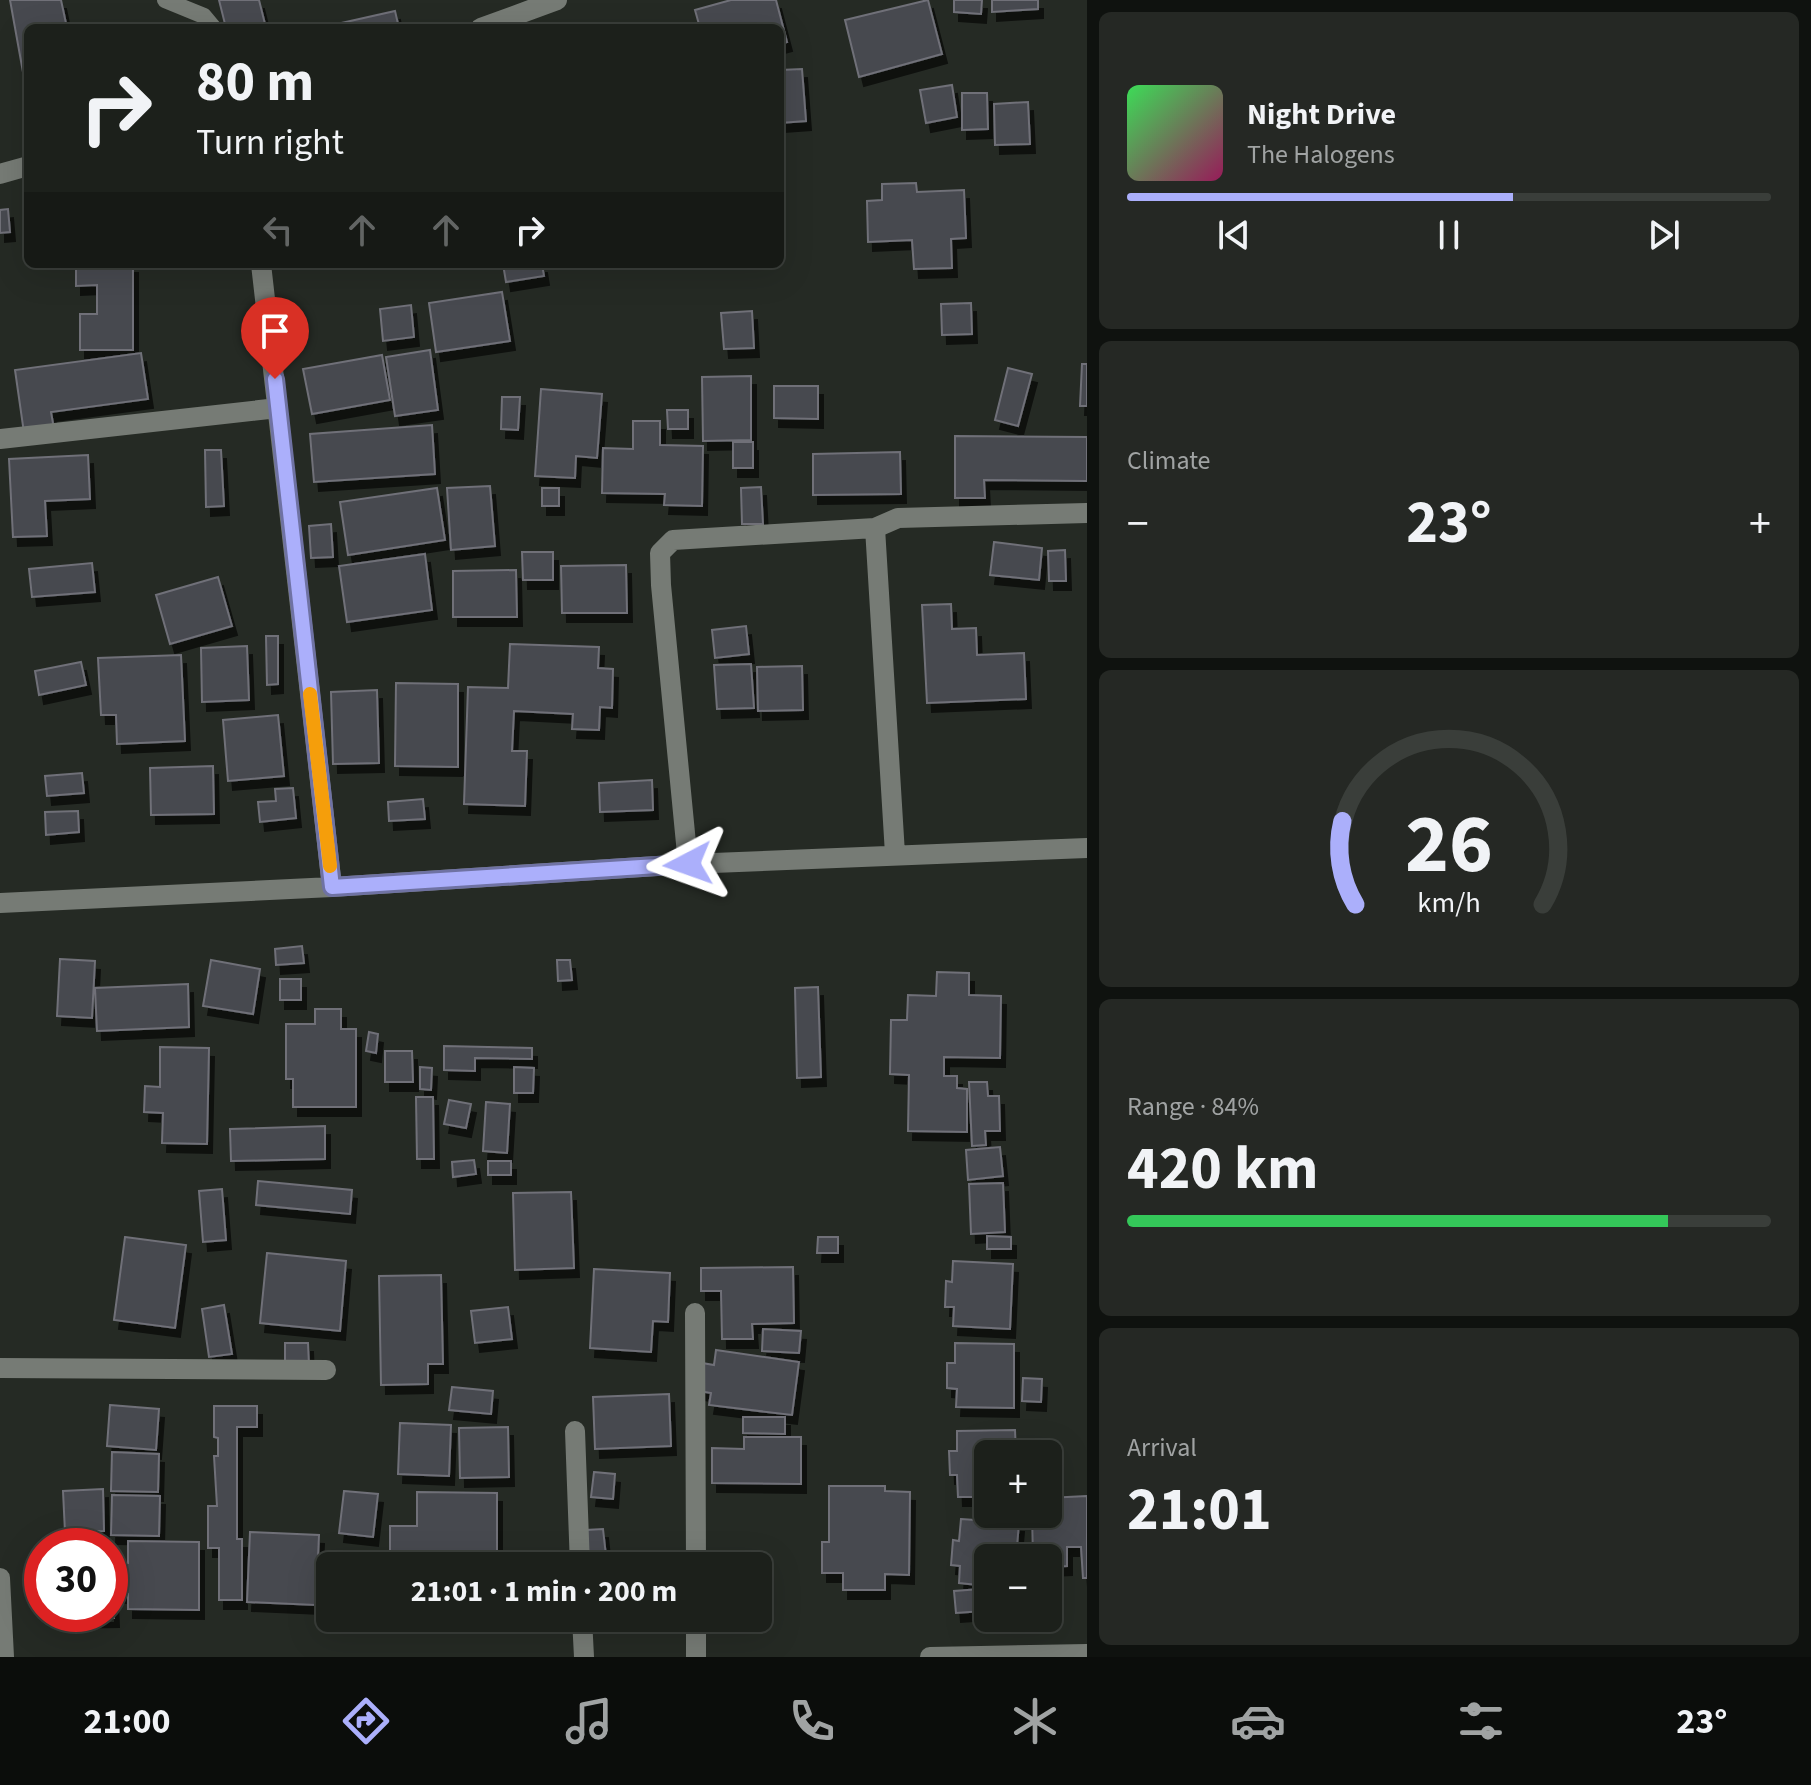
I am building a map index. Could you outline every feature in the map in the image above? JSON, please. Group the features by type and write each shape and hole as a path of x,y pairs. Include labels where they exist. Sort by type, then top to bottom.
{"street":[{"path":"492,24 552,1"},
{"path":"0,174 24,167"},
{"path":"261,268 332,887"},
{"path":"0,439 278,408"},
{"path":"688,864 660,553 673,540 875,528 898,518 1087,513"},
{"path":"875,528 895,854"},
{"path":"0,903 332,887 688,864 1087,848"},
{"path":"695,1313 696,1552"},
{"path":"0,1368 326,1370"},
{"path":"575,1431 579,1552"},
{"path":"0,1578 4,1657"},
{"path":"583,1632 584,1657"},
{"path":"696,1632 696,1657"},
{"path":"930,1657 1087,1654"}],"lane":[{"path":"165,0 204,16 211,24"}],"building":[{"path":"10,0 61,0 66,24 24,24 24,78"},
{"path":"219,0 259,0 265,24 225,24"},
{"path":"731,0 776,0 782,24 699,24 695,10"},
{"path":"928,0 942,54 859,77 845,20"},
{"path":"954,0 982,0 981,14 954,12"},
{"path":"992,0 1038,0 1038,9 992,12"},
{"path":"395,11 398,24 337,24"},
{"path":"802,69 806,121 784,123 784,70"},
{"path":"952,85 957,117 926,123 920,90"},
{"path":"962,93 987,93 988,129 962,130"},
{"path":"1028,102 1030,144 995,145 994,104"},
{"path":"916,183 917,192 964,190 966,238 951,239 952,268 914,269 912,240 868,242 867,201 882,200 882,184"},
{"path":"8,209 10,232 0,233 0,210"},
{"path":"76,268 133,268 133,350 80,350 80,314 97,314 97,285 76,286"},
{"path":"504,268 543,268 544,276 506,282"},
{"path":"502,292 510,341 436,352 429,303"},
{"path":"971,303 972,334 942,335 941,304"},
{"path":"411,305 414,337 383,341 380,309"},
{"path":"752,311 754,348 724,349 721,313"},
{"path":"430,350 438,410 395,416 386,357"},
{"path":"141,353 148,399 51,412 54,429 24,433 15,370"},
{"path":"382,355 390,400 312,414 303,369"},
{"path":"1082,364 1087,364 1087,406 1080,406"},
{"path":"1008,368 1032,374 1018,426 995,420"},
{"path":"751,376 751,440 703,441 702,377"},
{"path":"774,386 818,386 818,419 774,418"},
{"path":"541,389 602,394 597,458 576,456 575,478 535,476"},
{"path":"502,397 520,397 518,430 501,429"},
{"path":"667,410 688,410 688,429 668,429"},
{"path":"633,421 660,421 660,445 703,446 702,506 664,505 665,494 602,493 603,448 633,449"},
{"path":"432,425 435,474 314,482 310,434"},
{"path":"955,436 1087,437 1087,481 984,480 985,498 955,498"},
{"path":"733,442 753,442 753,468 733,468"},
{"path":"205,450 221,450 224,506 206,507"},
{"path":"900,452 901,494 813,495 813,454"},
{"path":"88,455 90,499 45,501 47,536 13,537 9,459"},
{"path":"490,486 495,546 451,550 447,488"},
{"path":"761,487 763,524 742,524 741,488"},
{"path":"437,488 445,540 348,555 340,502"},
{"path":"542,488 559,488 559,506 542,506"},
{"path":"331,524 333,557 311,558 309,526"},
{"path":"994,542 1042,548 1039,580 990,575"},
{"path":"1065,550 1066,581 1049,581 1048,551"},
{"path":"522,552 553,552 553,580 523,580"},
{"path":"425,554 432,610 347,622 339,566"},
{"path":"92,563 95,592 32,597 29,569"},
{"path":"626,565 627,613 562,613 561,566"},
{"path":"516,570 517,617 453,617 453,571"},
{"path":"218,577 232,626 170,644 156,595"},
{"path":"951,604 952,629 976,628 977,655 1024,653 1026,699 927,703 922,605"},
{"path":"746,626 749,654 715,658 712,630"},
{"path":"266,636 278,636 278,684 267,685"},
{"path":"510,644 599,647 598,668 613,669 612,708 600,707 599,730 572,729 573,714 514,711 512,751 527,751 525,806 464,804 468,687 508,688"},
{"path":"247,646 249,700 202,702 201,648"},
{"path":"181,655 185,741 117,744 116,715 101,715 98,658"},
{"path":"81,662 86,685 39,695 35,671"},
{"path":"751,664 754,708 717,709 714,665"},
{"path":"802,666 803,710 758,711 757,667"},
{"path":"396,683 458,684 458,767 395,766"},
{"path":"377,690 379,763 333,764 331,692"},
{"path":"278,715 284,776 228,781 223,720"},
{"path":"213,766 214,814 151,815 150,768"},
{"path":"82,773 84,793 47,796 45,776"},
{"path":"652,780 653,810 600,812 599,783"},
{"path":"293,788 296,818 260,822 258,802 276,801 275,789"},
{"path":"423,799 425,819 389,821 388,802"},
{"path":"78,811 79,832 46,835 45,812"},
{"path":"302,946 304,963 276,965 275,949"},
{"path":"60,959 95,961 92,1018 57,1016"},
{"path":"211,960 260,969 253,1014 203,1006"},
{"path":"557,960 570,960 572,980 558,981"},
{"path":"937,972 969,973 969,995 1001,996 1000,1058 944,1057 944,1076 957,1076 957,1088 967,1089 967,1132 908,1131 909,1075 890,1074 891,1020 907,1020 908,995 936,996"},
{"path":"280,979 301,979 301,1000 280,1000"},
{"path":"188,984 189,1027 97,1031 95,988"},
{"path":"818,987 821,1077 797,1078 795,988"},
{"path":"315,1009 341,1009 341,1029 356,1029 356,1107 293,1107 293,1079 286,1079 286,1024 315,1024"},
{"path":"369,1032 378,1034 376,1053 366,1051"},
{"path":"444,1046 532,1048 532,1059 475,1058 475,1071 444,1070"},
{"path":"160,1047 209,1048 207,1144 162,1143 163,1113 144,1112 145,1086 160,1087"},
{"path":"385,1051 412,1051 413,1082 385,1082"},
{"path":"420,1067 432,1068 431,1090 420,1089"},
{"path":"514,1067 534,1068 533,1093 514,1093"},
{"path":"969,1082 987,1082 988,1096 999,1096 1000,1131 985,1131 986,1145 972,1146"},
{"path":"416,1097 433,1097 434,1159 417,1159"},
{"path":"449,1100 471,1104 466,1128 444,1124"},
{"path":"486,1102 510,1104 507,1153 483,1151"},
{"path":"325,1126 325,1159 231,1161 230,1129"},
{"path":"1000,1147 1003,1176 968,1180 966,1150"},
{"path":"474,1160 476,1174 453,1177 452,1162"},
{"path":"488,1161 511,1161 511,1175 488,1175"},
{"path":"258,1181 352,1190 350,1214 256,1205"},
{"path":"1003,1183 1005,1232 971,1234 969,1184"},
{"path":"222,1189 226,1240 203,1242 199,1191"},
{"path":"571,1192 574,1268 515,1270 513,1193"},
{"path":"987,1236 1011,1237 1011,1249 987,1249"},
{"path":"125,1237 186,1245 175,1328 114,1320"},
{"path":"818,1237 838,1237 838,1253 817,1253"},
{"path":"267,1253 346,1261 340,1331 260,1323"},
{"path":"953,1261 1013,1264 1010,1329 953,1326 954,1307 945,1307 946,1281 952,1282"},
{"path":"793,1267 794,1323 752,1324 753,1339 722,1339 721,1291 701,1291 701,1268"},
{"path":"594,1269 670,1273 668,1322 653,1321 651,1352 590,1348"},
{"path":"441,1275 443,1364 428,1364 428,1384 381,1385 379,1276"},
{"path":"224,1305 232,1354 209,1357 202,1309"},
{"path":"508,1307 512,1339 475,1343 471,1311"},
{"path":"763,1329 801,1331 799,1353 762,1351"},
{"path":"285,1343 308,1343 309,1366 285,1367"},
{"path":"955,1343 1014,1344 1014,1408 956,1407 957,1389 947,1388 947,1363 955,1363"},
{"path":"716,1350 799,1362 792,1415 709,1405 711,1393 699,1391 702,1363 714,1365"},
{"path":"1023,1378 1042,1379 1041,1402 1022,1401"},
{"path":"452,1387 493,1391 491,1414 449,1410"},
{"path":"669,1394 671,1446 595,1449 593,1397"},
{"path":"110,1405 159,1409 156,1450 107,1446"},
{"path":"214,1406 257,1406 257,1427 237,1427 237,1539 242,1539 242,1600 219,1600 219,1548 208,1548 208,1506 217,1506 214,1456 218,1456 218,1438 214,1437"},
{"path":"743,1417 785,1417 785,1434 743,1433"},
{"path":"400,1423 451,1425 449,1476 398,1474"},
{"path":"508,1427 509,1477 460,1478 459,1428"},
{"path":"1015,1430 1015,1440 974,1440 974,1497 958,1497 957,1475 950,1475 949,1451 957,1451 957,1431"},
{"path":"744,1437 801,1437 801,1484 712,1483 712,1448 744,1449"},
{"path":"112,1452 159,1454 158,1492 111,1491"},
{"path":"594,1472 615,1474 613,1499 591,1497"},
{"path":"829,1486 885,1486 885,1491 910,1492 909,1575 885,1574 885,1590 843,1590 843,1573 822,1573 822,1542 829,1542"},
{"path":"103,1489 104,1528 65,1528 63,1491"},
{"path":"344,1491 378,1494 373,1537 339,1533"},
{"path":"417,1492 497,1493 497,1552 390,1552 390,1526 417,1526"},
{"path":"112,1495 160,1496 159,1536 128,1535 128,1528 111,1528"},
{"path":"1087,1496 1087,1578 1083,1578 1081,1547 1067,1547 1067,1566 1062,1566 1062,1544 1033,1544 1032,1528 1062,1528 1062,1497"},
{"path":"961,1519 974,1520 974,1528 1019,1528 1017,1544 974,1544 974,1585 959,1583 960,1566 951,1565 953,1540 959,1541"},
{"path":"603,1529 606,1552 588,1552 586,1530"},
{"path":"250,1532 319,1535 316,1605 247,1602"},
{"path":"128,1541 199,1542 199,1610 128,1609"},
{"path":"974,1590 974,1612 956,1613 954,1591"}],"slow traffic":[{"path":"310,694 330,866"}],"route":[{"path":"275,379 332,887 688,864"}]}
